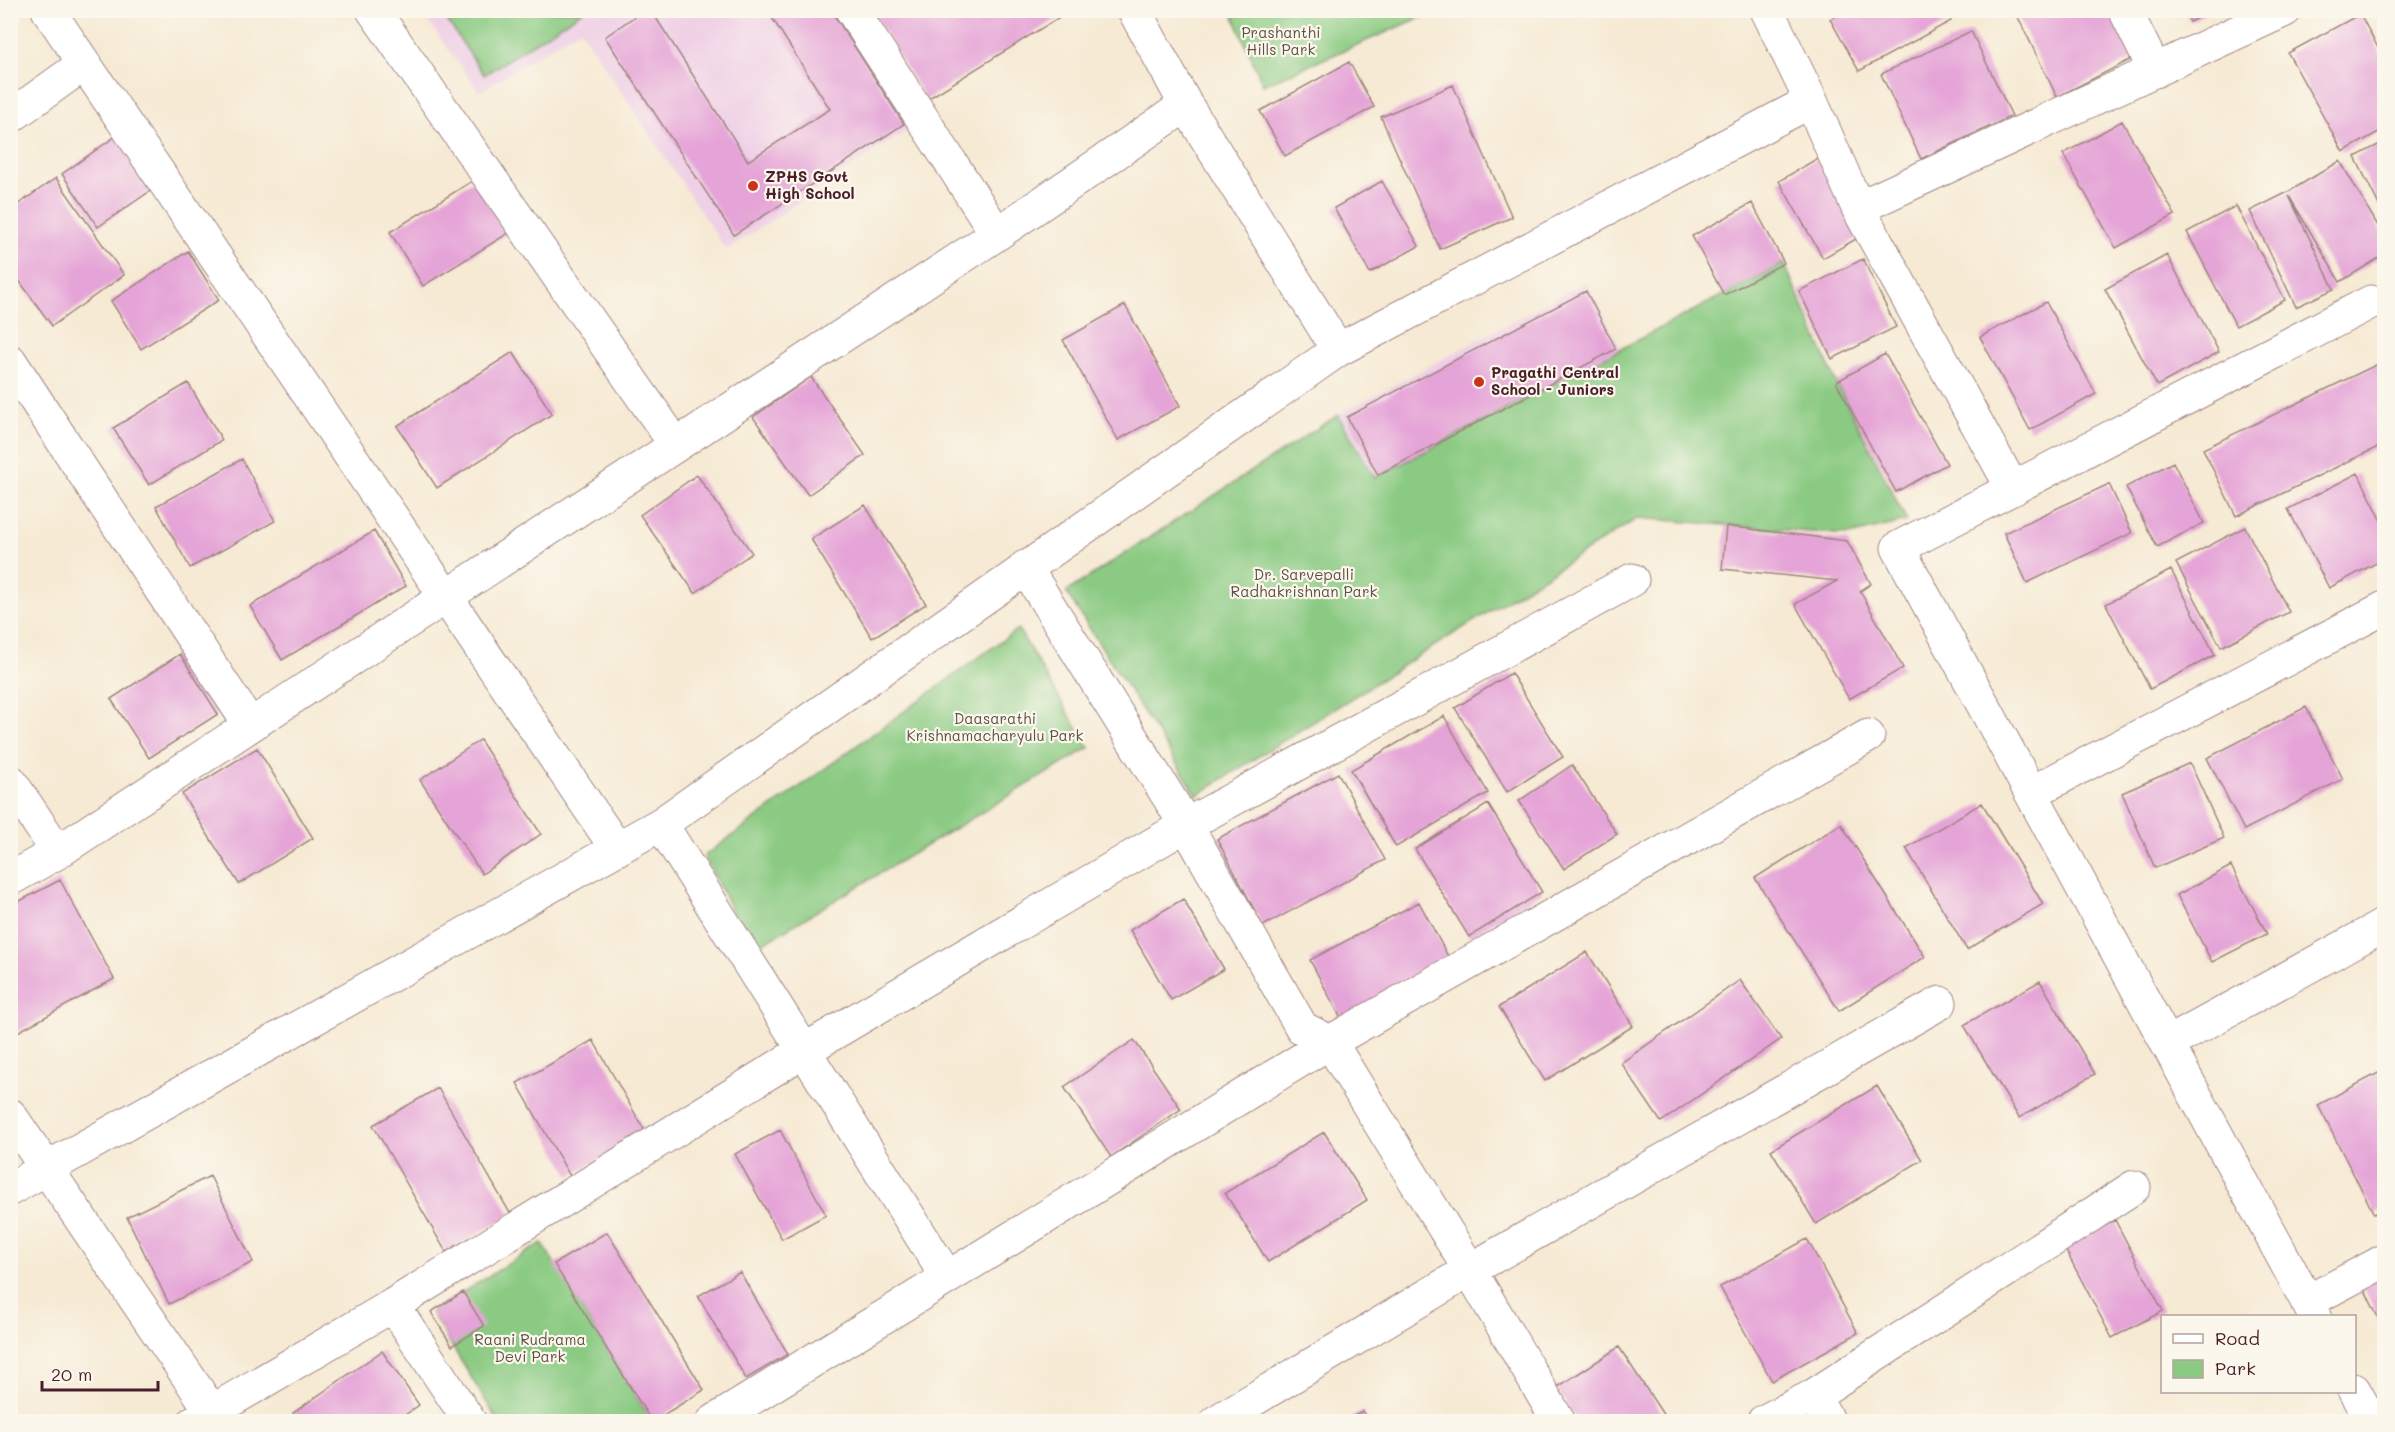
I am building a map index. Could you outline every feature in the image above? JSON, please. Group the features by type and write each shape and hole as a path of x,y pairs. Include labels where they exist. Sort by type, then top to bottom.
{"street":[{"path":"48,10 617,849"},
{"path":"373,10 676,445"},
{"path":"852,10 998,234"},
{"path":"1134,10 1186,105 1338,350"},
{"path":"1767,10 1811,101 1858,208 2013,489"},
{"path":"2125,10 2155,71"},
{"path":"1858,208 2285,10"},
{"path":"10,117 84,64"},
{"path":"10,1189 661,824 1338,350 1811,101"},
{"path":"10,879 57,852 998,234 1186,105"},
{"path":"2371,302 1898,548 2311,1309 2385,1261"},
{"path":"10,361 250,725"},
{"path":"1025,567 1186,825 1302,1028 1329,1042 1470,1270 1559,1422"},
{"path":"10,1115 47,1168 209,1418 805,1050 1186,825 1632,580"},
{"path":"2031,793 2385,608"},
{"path":"713,1422 1329,1042 1868,736"},
{"path":"10,781 57,852"},
{"path":"661,824 947,1277"},
{"path":"2167,1044 2385,926"},
{"path":"1216,1422 1470,1270 1940,1003"},
{"path":"1763,1422 1821,1409 2134,1187"},
{"path":"393,1305 470,1422"},
{"path":"2356,1392 2372,1422"}],"shaded area":[{"name":"ZPHS Govt High School","path":"421,11 844,11 918,123 726,250 580,29 479,92"},
{"name":"Pragathi Central School - Juniors","path":"1586,282 1621,349 1375,479 1338,415"}],"green space":[{"path":"441,11 583,11 484,75"},
{"name":"Prashanthi Hills Park","path":"1243,11 1436,11 1263,85 1233,15"},
{"name":"Dr. Sarvepalli Radhakrishnan Park","path":"1784,263 1836,382 1907,521 1849,535 1638,518 1197,795 1066,592 1338,415 1375,478"},
{"name":"Daasarathi Krishnamacharyulu Park","path":"1018,629 1089,748 752,950 704,856"},
{"name":"Raani Rudrama Devi Park","path":"542,1243 651,1421 498,1421 431,1312"}],"building":[{"path":"644,10 651,10 748,161 830,109 767,10 831,10 904,124 734,235 605,37"},
{"path":"871,10 1071,10 926,100"},
{"path":"1845,10 1946,10 1951,21 1859,71 1830,19"},
{"path":"2026,10 2110,10 2134,58 2057,97 2017,15"},
{"path":"2184,10 2212,10 2190,22"},
{"path":"2360,14 2384,59 2384,129 2343,152 2288,53"},
{"path":"1971,31 2012,116 1921,159 1881,74"},
{"path":"1349,62 1374,107 1285,156 1260,111"},
{"path":"1453,85 1512,217 1440,249 1381,117"},
{"path":"2122,121 2175,215 2116,248 2063,154"},
{"path":"116,136 153,189 98,227 62,174"},
{"path":"2384,142 2384,215 2355,157"},
{"path":"1818,158 1863,235 1823,258 1779,181"},
{"path":"2340,161 2384,236 2384,255 2340,282 2289,196 2334,289 2296,307 2250,211 2288,192"},
{"path":"482,175 515,229 423,286 390,232"},
{"path":"56,178 124,275 52,326 10,268 10,210"},
{"path":"1382,181 1419,246 1370,273 1334,208"},
{"path":"1752,203 1784,263 1724,295 1692,236"},
{"path":"2236,206 2285,300 2236,326 2187,232"},
{"path":"188,251 219,300 141,349 111,301"},
{"path":"2167,255 2219,352 2157,386 2105,289"},
{"path":"1863,259 1896,327 1832,359 1799,291"},
{"name":"Pragathi Central School - Juniors","path":"1586,291 1616,349 1378,475 1347,417"},
{"path":"2046,302 2096,394 2030,430 1980,337"},
{"path":"1125,305 1180,406 1118,440 1063,340"},
{"path":"513,352 552,414 437,488 397,426"},
{"path":"1885,354 1947,464 1896,492 1836,382"},
{"path":"2384,361 2384,444 2236,516 2203,449"},
{"path":"811,377 865,455 808,495 753,417"},
{"path":"188,383 222,440 149,485 113,428"},
{"path":"242,459 275,521 190,568 156,506"},
{"path":"2173,462 2204,523 2157,547 2126,487"},
{"path":"2358,473 2384,525 2384,559 2329,588 2288,509"},
{"path":"697,475 752,553 695,593 640,515"},
{"path":"2109,484 2132,533 2027,583 2004,533"},
{"path":"865,505 926,604 872,638 811,539"},
{"path":"1726,526 1847,541 1871,584 1860,591 1903,668 1849,699 1795,604 1837,581 1722,569"},
{"path":"2245,527 2289,612 2221,647 2176,563"},
{"path":"374,531 406,586 282,660 250,606"},
{"path":"2171,570 2215,655 2150,689 2106,604"},
{"path":"180,654 218,714 149,758 111,699"},
{"path":"1511,673 1563,757 1507,792 1455,708"},
{"path":"2306,707 2343,779 2244,830 2207,758"},
{"path":"1444,716 1488,793 1396,847 1351,770"},
{"path":"480,740 541,834 482,874 420,780"},
{"path":"257,748 313,838 239,884 182,794"},
{"path":"2190,763 2224,838 2155,868 2122,793"},
{"path":"1572,765 1617,834 1564,869 1519,801"},
{"path":"1338,773 1385,860 1263,926 1217,839"},
{"path":"1982,803 2043,904 1967,950 1906,848"},
{"path":"1488,804 1542,892 1469,937 1415,849"},
{"path":"1841,824 1925,957 1839,1011 1755,878"},
{"path":"2231,866 2267,934 2212,962 2177,895"},
{"path":"60,880 114,979 16,1033 10,1022 10,906"},
{"path":"1183,899 1224,969 1171,1000 1130,930"},
{"path":"1419,902 1452,964 1343,1022 1310,960"},
{"path":"1587,952 1633,1026 1545,1081 1499,1007"},
{"path":"1740,980 1781,1039 1661,1122 1621,1063"},
{"path":"2040,981 2095,1074 2019,1118 1964,1025"},
{"path":"593,1040 646,1133 570,1176 517,1083"},
{"path":"1134,1040 1181,1109 1111,1157 1064,1087"},
{"path":"2384,1070 2384,1208 2374,1214 2318,1105"},
{"path":"1877,1086 1922,1160 1816,1224 1771,1150"},
{"path":"438,1088 511,1215 446,1252 373,1125"},
{"path":"780,1130 826,1215 782,1239 735,1154"},
{"path":"1324,1132 1367,1200 1268,1262 1225,1193"},
{"path":"210,1176 253,1262 169,1304 127,1217"},
{"path":"2115,1220 2163,1311 2112,1338 2064,1247"},
{"path":"607,1232 704,1390 652,1422 554,1264"},
{"path":"1807,1239 1858,1333 1772,1381 1720,1287"},
{"path":"740,1272 788,1354 746,1379 698,1296"},
{"path":"2384,1274 2384,1330 2362,1284"},
{"path":"463,1292 484,1326 452,1346 431,1312"},
{"path":"1619,1347 1668,1422 1578,1422 1556,1388"},
{"path":"382,1351 419,1405 395,1422 299,1422 293,1413"},
{"path":"1363,1411 1368,1422 1343,1422"}],"place":[{"name":"ZPHS Govt High School","path":"753,186"},
{"name":"Pragathi Central School - Juniors","path":"1479,382"}]}
